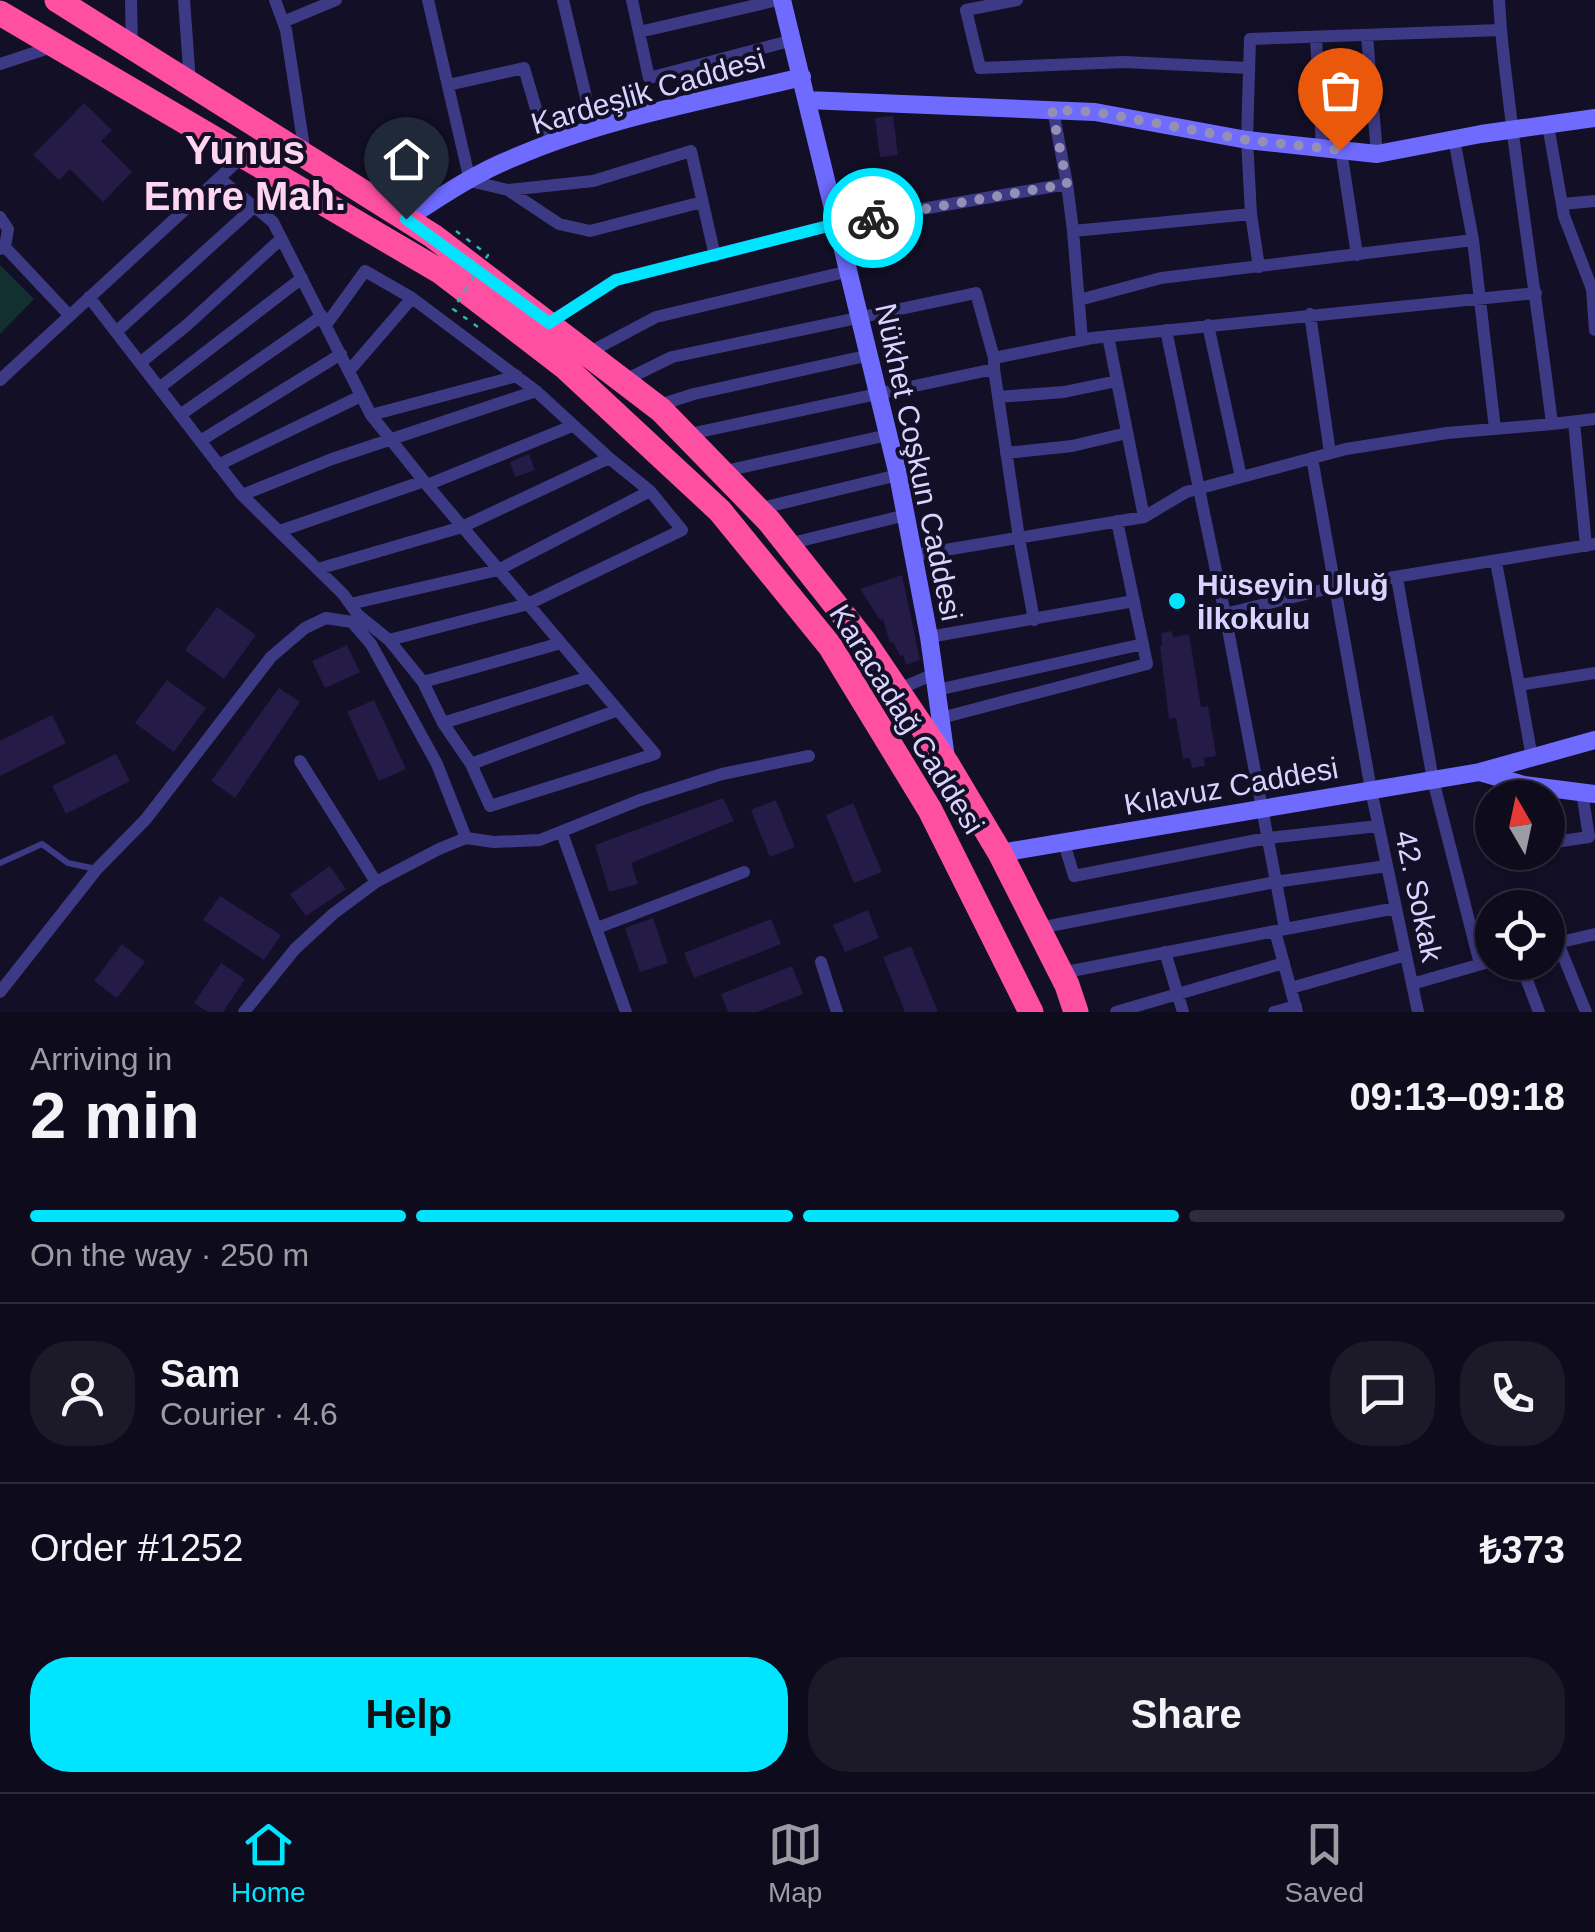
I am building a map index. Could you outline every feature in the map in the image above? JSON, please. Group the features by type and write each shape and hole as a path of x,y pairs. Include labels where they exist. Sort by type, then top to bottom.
{"highway":[{"name":"Karacadağ Caddesi","path":"57,0 79,7 132,50 406,219 656,406 758,509 864,641 947,764 1000,853 1061,973 1076,1012"},
{"name":"Karacadağ Caddesi","path":"0,13 440,272 566,367 720,511 830,646 930,810 1031,1012"}],"street":[{"path":"130,0 132,50"},
{"path":"184,0 190,86"},
{"path":"275,0 283,22 305,156"},
{"path":"283,22 336,0"},
{"path":"428,0 470,181 508,190 593,181 690,151 715,256"},
{"path":"563,0 594,131"},
{"path":"632,0 649,78 793,40"},
{"path":"639,32 780,0"},
{"name":"Nükhet Coşkun Caddesi","path":"780,0 802,76 898,475 915,555 947,764"},
{"path":"1017,0 966,10 980,68 1124,62 1249,68"},
{"path":"1499,0 1511,130 1552,424"},
{"path":"1260,267 1251,214 1247,140 1250,39 1502,30"},
{"path":"1367,36 1377,154"},
{"path":"1316,38 1331,149 1357,255"},
{"path":"0,64 56,46"},
{"path":"448,85 524,68 547,146"},
{"name":"Kardeşlik Caddesi","path":"406,219 512,158 659,109 802,76"},
{"path":"807,100 1095,112 1247,140 1377,154 1595,118"},
{"path":"1052,110 1067,184 1082,340"},
{"path":"1548,125 1562,204 1592,281 1595,330"},
{"path":"1454,139 1473,240 1495,429"},
{"path":"0,380 243,156"},
{"path":"89,297 242,496 389,640 423,682 471,764 490,806 655,754 371,415 273,222 220,179"},
{"path":"549,323 616,280 836,224 1067,184"},
{"path":"508,190 560,224 590,232 702,202"},
{"path":"1562,204 1595,201"},
{"path":"116,332 254,207"},
{"path":"1073,231 1251,214"},
{"path":"0,218 8,229 3,248 69,315"},
{"path":"140,362 282,239"},
{"path":"1079,300 1160,278 1473,240"},
{"path":"180,416 324,321 365,271 412,298 536,391 650,490 682,530 528,604 389,640"},
{"path":"588,353 656,316 849,271"},
{"path":"159,388 302,278"},
{"path":"685,435 879,392 1082,340 1536,293"},
{"path":"623,380 672,357 976,294 994,364 1018,538 1034,620"},
{"path":"349,371 412,298"},
{"path":"1310,314 1330,453"},
{"path":"1208,325 1241,477"},
{"path":"1166,330 1225,614 1276,882 1284,962 1297,1009 1274,1012"},
{"path":"1108,336 1144,517"},
{"path":"200,441 341,354"},
{"path":"656,406 870,354"},
{"path":"371,415 517,376"},
{"path":"998,397 1064,392 1117,382"},
{"path":"242,496 332,459 536,391"},
{"path":"218,465 362,396"},
{"path":"915,555 1144,517 1186,492 1330,453 1448,432 1595,419"},
{"path":"1225,614 1334,587 1590,545 1574,422"},
{"path":"280,531 425,483 572,426"},
{"path":"1006,452 1072,446 1127,433"},
{"path":"721,472 888,435"},
{"path":"318,569 462,527 609,458"},
{"name":"42. Sokak","path":"1312,458 1370,790 1418,1012"},
{"path":"758,509 898,475"},
{"path":"350,604 498,570 650,490"},
{"path":"788,544 906,514"},
{"path":"941,718 1147,664 1117,521"},
{"path":"1496,562 1532,758"},
{"path":"1396,578 1434,780 1475,924"},
{"path":"929,638 1134,602"},
{"path":"0,992 97,869 146,819 272,658 304,628 326,618 352,622 372,644 437,764 466,838"},
{"path":"423,682 560,643"},
{"path":"897,690 1143,644"},
{"path":"1519,685 1595,673"},
{"path":"443,722 589,676"},
{"path":"471,764 618,710"},
{"name":"Kılavuz Caddesi","path":"1000,853 1434,780 1595,740"},
{"path":"244,1012 295,949 333,914 376,882 466,838 540,840 640,800 722,774 809,756"},
{"path":"300,761 376,882"},
{"path":"1475,772 1490,780"},
{"path":"1565,840 1589,837 1589,793"},
{"path":"1064,842 1074,876 1267,838 1378,826"},
{"path":"562,833 626,1012"},
{"path":"1039,928 1276,882 1387,866"},
{"path":"597,928 744,872"},
{"path":"1061,973 1396,908"},
{"path":"1565,941 1595,934"},
{"path":"1165,952 1183,1012"},
{"path":"1291,988 1406,956"},
{"path":"821,962 837,1012"},
{"path":"1116,1012 1284,962"},
{"path":"1412,984 1475,965"},
{"path":"1565,969 1586,1012"},
{"path":"1527,980 1539,1012"}],"lane":[{"path":"0,863 42,844 68,863 97,869"}],"path":[{"path":"456,231 488,254 453,309 478,327"}],"green space":[{"path":"0,265 34,299 0,334"}],"building":[{"path":"84,103 112,130 101,141 132,172 103,202 70,169 59,180 33,155"},
{"path":"893,116 898,155 880,157 875,118"},
{"path":"529,454 535,470 515,477 510,462"},
{"path":"902,575 920,660 906,665 903,655 890,643 883,619 860,589"},
{"path":"217,607 256,635 224,679 185,650"},
{"path":"1172,631 1173,637 1189,634 1201,707 1208,706 1216,756 1204,758 1205,766 1192,768 1190,758 1183,759 1176,718 1169,719 1160,646 1161,633"},
{"path":"347,645 360,672 325,688 312,661"},
{"path":"167,680 206,708 174,752 135,723"},
{"path":"279,688 300,702 235,798 211,781"},
{"path":"374,700 406,769 379,781 347,712"},
{"path":"52,715 66,743 0,776 0,741"},
{"path":"116,754 130,781 66,814 52,786"},
{"path":"723,798 734,821 631,863 638,884 609,892 595,845"},
{"path":"776,800 795,847 770,857 751,810"},
{"path":"853,803 882,872 854,883 826,815"},
{"path":"330,866 346,889 306,916 290,894"},
{"path":"220,896 281,935 264,960 203,920"},
{"path":"868,910 879,938 845,952 833,925"},
{"path":"653,918 668,963 640,972 625,928"},
{"path":"771,919 781,944 694,978 684,953"},
{"path":"122,944 145,962 117,998 94,981"},
{"path":"911,946 938,1012 905,1012 883,957"},
{"path":"221,963 245,979 223,1012 208,1012 194,1003"},
{"path":"792,966 803,994 757,1012 728,1012 721,994"}],"way so far":[{"path":"873,218 1067,184 1052,110 1095,112 1247,140 1340,150"}],"place":[{"name":"Hüseyin Uluğ İlkokulu","path":"1177,601"}],"district":[{"name":"Yunus Emre Mah.","path":"245,173"}],"route":[{"path":"406,219 549,323 616,280 873,218"}]}
